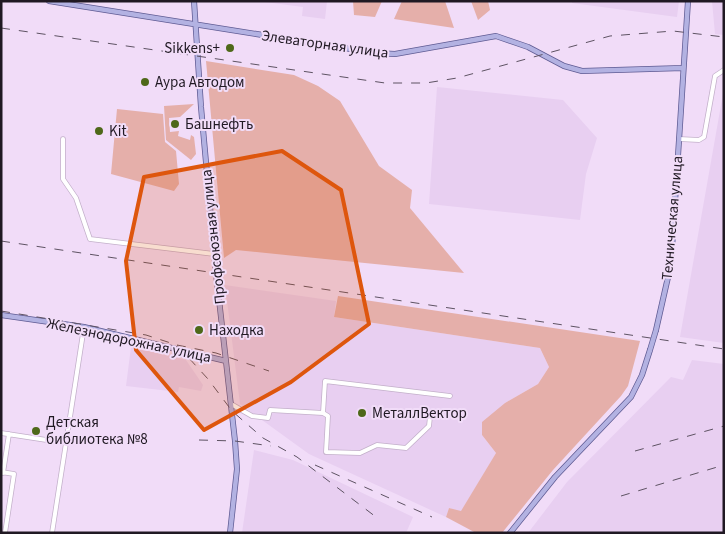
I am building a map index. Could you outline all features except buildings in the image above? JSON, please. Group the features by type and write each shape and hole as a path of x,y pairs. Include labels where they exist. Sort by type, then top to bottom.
{"main road":[{"name":"Элеваторная улица","path":"49,1 73,3 376,53 395,54 496,36 528,47 564,66 582,71 683,68"},
{"name":"Профсоюзная улица","path":"194,1 214,254 231,404 236,469 230,533"},
{"name":"Техническая улица","path":"510,533 555,476 631,397 642,375 656,330 671,264 688,1"},
{"name":"Железнодорожная улица","path":"1,315 84,327 226,361"}],"street":[{"path":"679,139 699,140 704,137 715,76 724,70"},
{"path":"63,139 63,179 76,198 90,239 214,254"},
{"path":"52,533 84,327"},
{"path":"323,413 325,381 450,396"},
{"path":"231,404 252,416 268,418 270,410 323,413 328,416 326,452 339,454 360,453 377,445 406,448 428,426 430,417"},
{"path":"1,433 66,443"},
{"path":"5,533 14,474 2,473 9,434"},
{"path":"1,515 8,516"}],"highlighted area":[{"path":"282,151 341,190 369,324 291,382 204,430 136,350 126,261 144,177"}],"shaded area":[{"path":"257,1 327,1 325,19 302,16 303,7"},
{"path":"353,1 382,1 375,17 354,15"},
{"path":"402,1 445,1 454,28 394,19"},
{"path":"471,1 488,1 490,10 478,20"},
{"path":"572,1 679,1 677,17 572,3"},
{"path":"712,1 724,1 724,35 715,34"},
{"path":"206,61 294,75 318,86 340,101 379,166 412,190 410,208 464,273 236,250 224,258"},
{"path":"437,87 563,100 597,138 586,174 580,220 429,204"},
{"path":"724,88 724,343 680,337"},
{"path":"194,104 180,117 169,118 170,132 179,131 178,136 190,140 191,135 194,137 196,154 191,160 166,140 164,106"},
{"path":"117,109 163,114 165,142 176,151 179,184 174,191 111,174"},
{"path":"225,285 336,301 334,317 540,348 549,367 538,384 505,403 482,435 496,453 461,512 449,508 446,517 309,454 240,404"},
{"path":"338,296 640,341 628,386 621,396 553,470 502,533 476,533 446,517 449,508 461,511 496,453 482,435 482,422 505,403 538,384 549,367 540,348 334,317"},
{"path":"131,347 186,360 203,385 201,391 179,387 178,392 126,386"},
{"path":"692,360 724,364 724,533 528,533 567,482 671,377 683,380"},
{"path":"254,450 293,460 413,517 406,533 242,533"}],"railway":[{"path":"1,28 385,83 426,83 457,78 610,36 673,31 724,37"},
{"path":"1,241 724,349"},
{"path":"1,311 146,335 177,345 208,379 232,411 263,438 297,457 376,517"},
{"path":"177,345 216,353 269,371"},
{"path":"635,451 724,426"},
{"path":"199,440 235,441 271,446"},
{"path":"315,465 432,517"},
{"path":"621,496 724,465"}],"place":[{"name":"Sikkens+","path":"230,48"},
{"name":"Аура Автодом","path":"145,82"},
{"name":"Башнефть","path":"175,124"},
{"name":"Kit","path":"99,131"},
{"name":"Находка","path":"199,330"},
{"name":"МеталлВектор","path":"362,413"},
{"name":"Детская библиотека №8","path":"36,431"}]}
